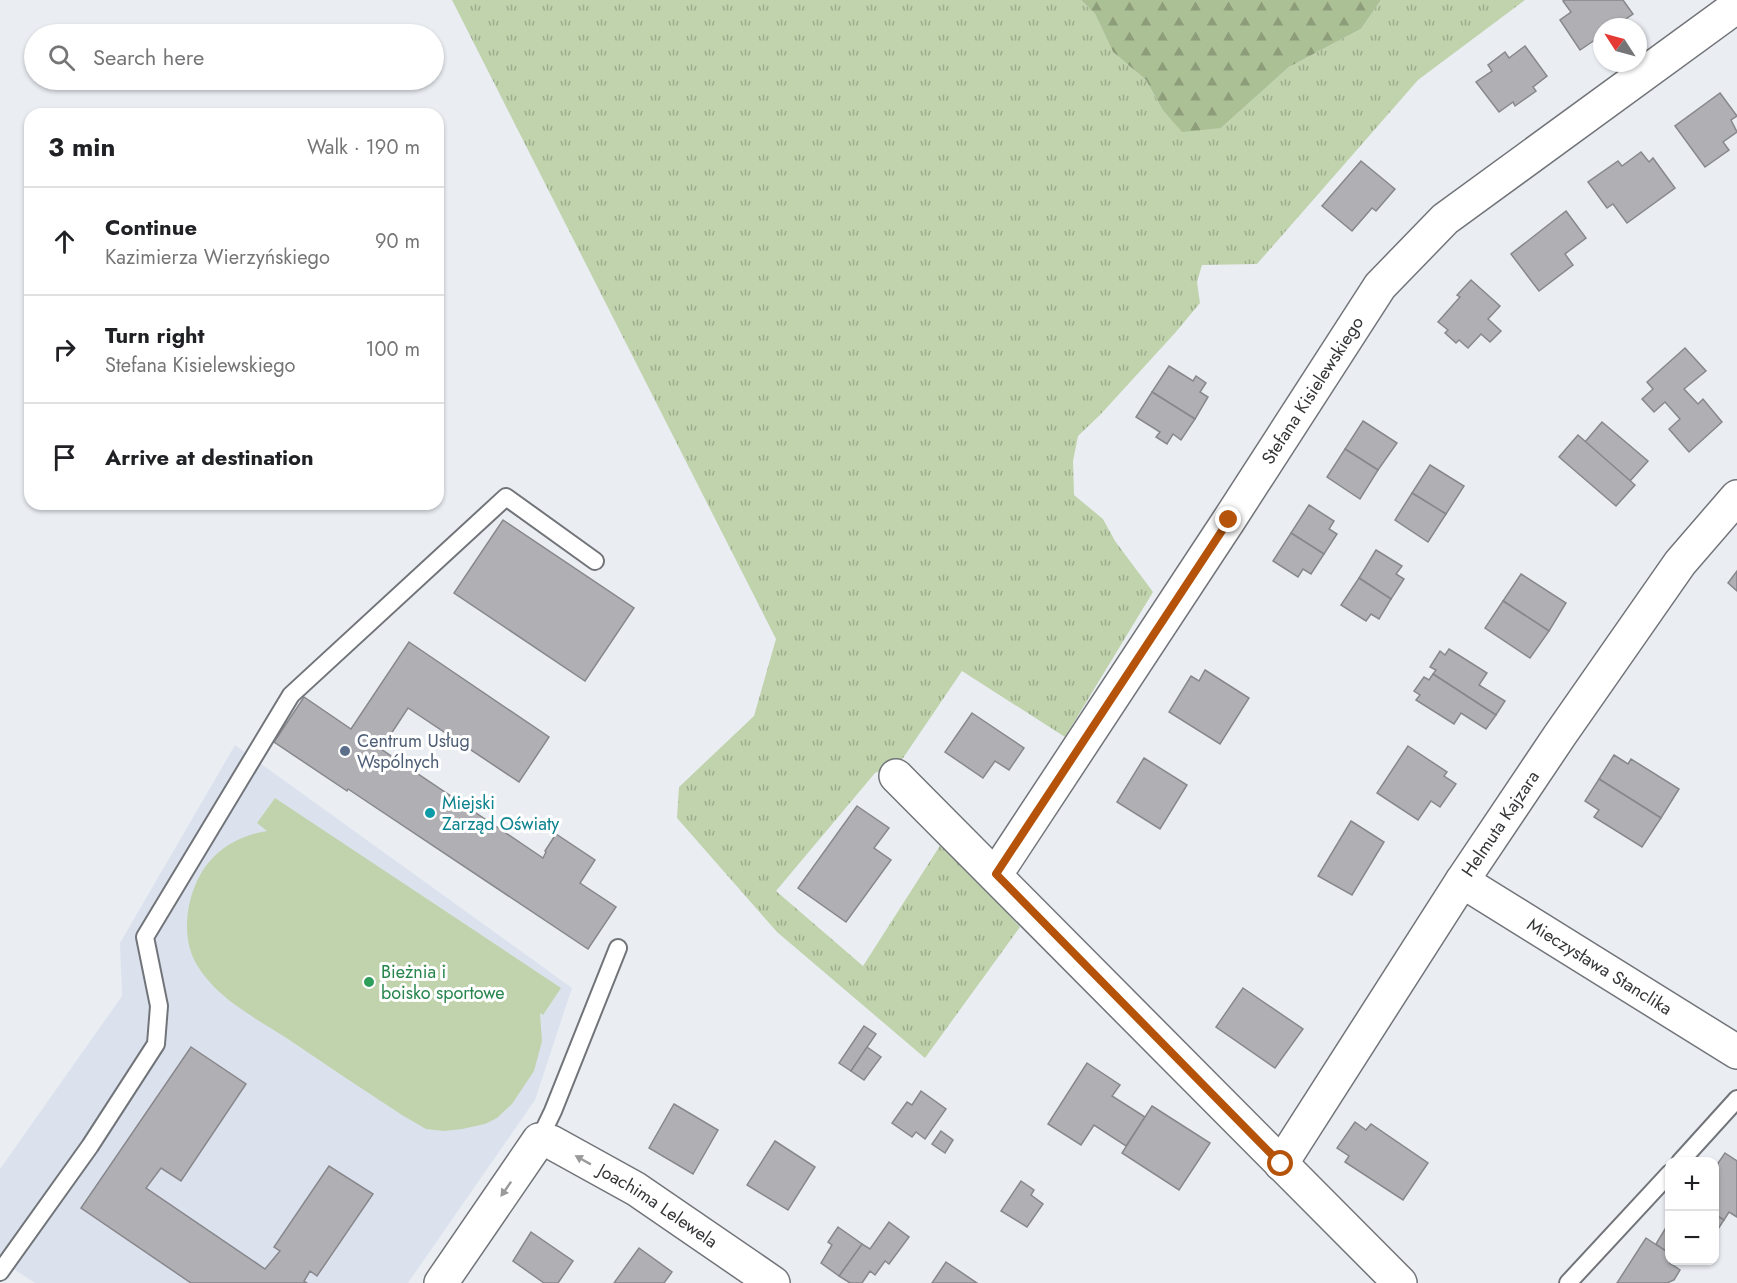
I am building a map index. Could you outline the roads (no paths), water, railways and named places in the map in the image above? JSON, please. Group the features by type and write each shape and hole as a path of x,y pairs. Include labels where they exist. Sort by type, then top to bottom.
{"street":[{"name":"Stefana Kisielewskiego","path":"996,874 1223,530 1380,286 1444,219 1737,6"},
{"name":"Helmuta Kajzara","path":"1281,1164 1462,881 1560,735 1680,563 1737,497"},
{"path":"896,776 996,874 1400,1283"},
{"name":"Mieczysława Stanclika","path":"1462,881 1737,1052"},
{"path":"441,1283 539,1140"},
{"name":"Joachima Lelewela","path":"539,1140 551,1142 636,1189 773,1283"}],"lane":[{"path":"0,1272 90,1146 156,1044 159,1006 145,937 291,695 506,497 595,561"},
{"path":"539,1140 554,1111 618,948"},
{"path":"1684,1157 1737,1099"},
{"path":"1568,1283 1665,1178"}],"place":[{"name":"Centrum Usług Wspólnych","path":"345,751"},
{"name":"Miejski Zarząd Oświaty","path":"430,813"},
{"name":"Bieżnia i boisko sportowe","path":"369,982"}]}
